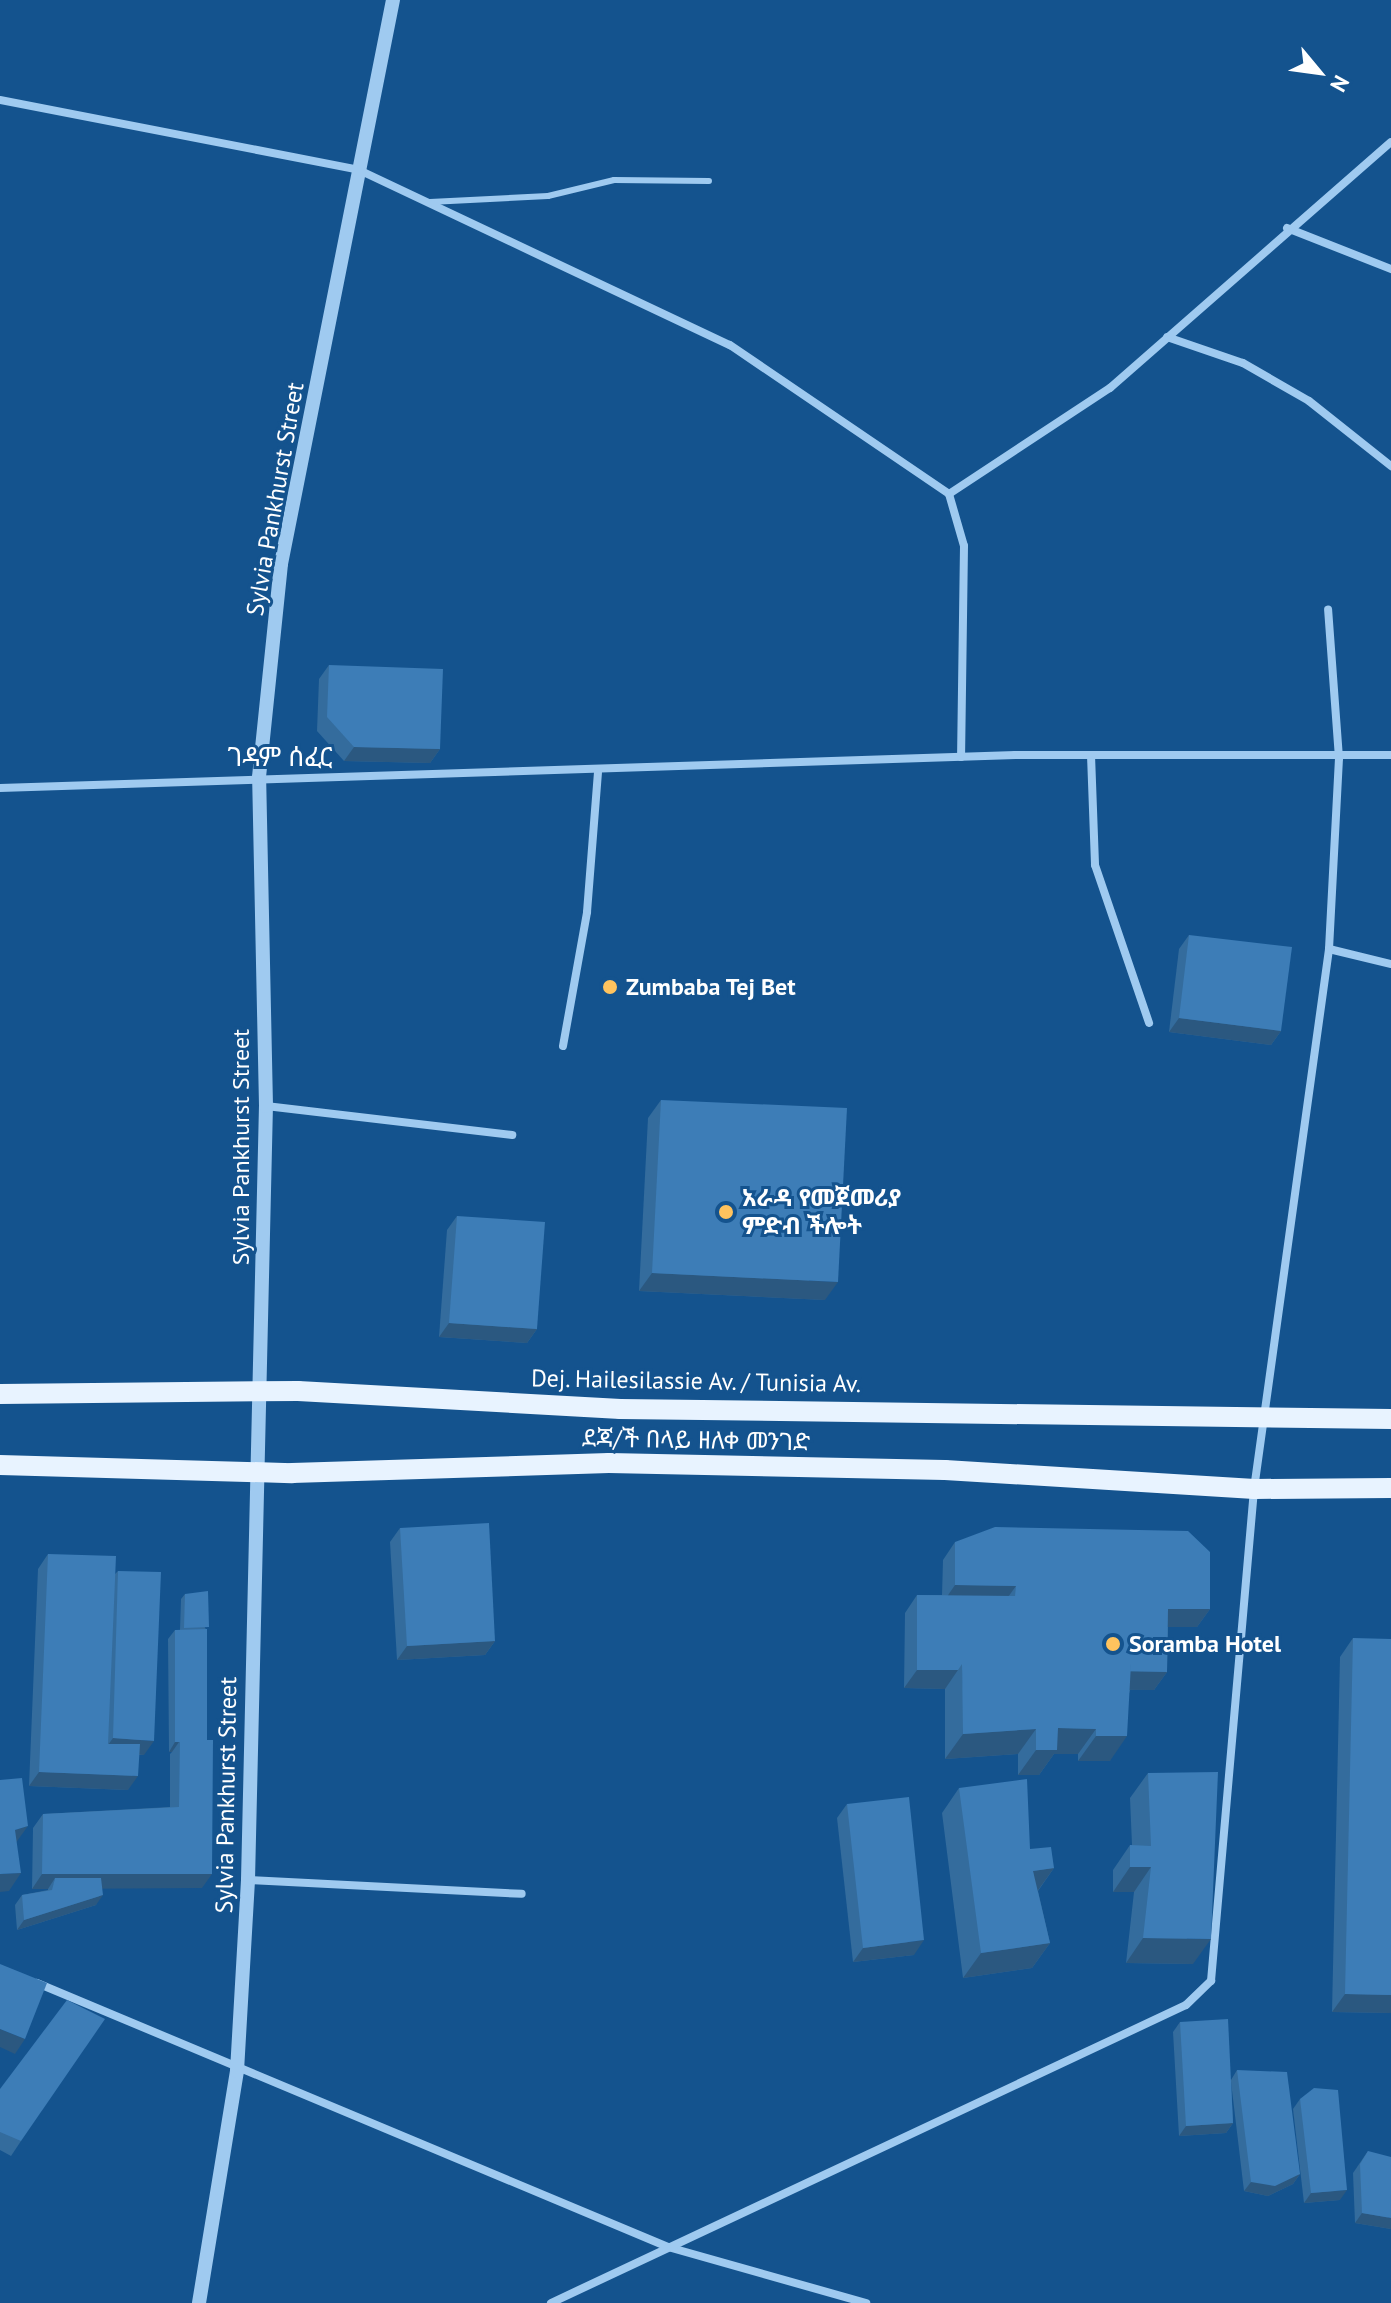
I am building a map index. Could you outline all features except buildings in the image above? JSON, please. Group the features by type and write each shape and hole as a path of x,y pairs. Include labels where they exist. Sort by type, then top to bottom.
{"main road":[{"name":"Dej. Hailesilassie Av. / Tunisia Av.","path":"0,1394 260,1390 620,1409 1391,1419"},
{"name":"ደጃ/ች በላይ ዘለቀ መንገድ","path":"0,1465 254,1472 609,1463 945,1470 1254,1489 1391,1488"}],"street":[{"name":"Sylvia Pankhurst Street","path":"199,2303 237,2071 248,1880 254,1472 260,1390 266,1106 259,777 281,564 393,0"},
{"path":"0,100 359,170 730,345 949,494 964,546 961,757"},
{"path":"949,494 1110,388 1287,228 1391,142"},
{"path":"1287,228 1391,269"},
{"path":"1167,337 1243,363 1309,401 1391,466"},
{"path":"551,2303 1186,2005 1211,1981 1254,1489 1329,949 1339,758 1328,609"},
{"path":"1091,755 1095,865 1149,1023"},
{"path":"0,788 259,777 598,772 961,757 1339,758 1391,755"},
{"path":"563,1046 587,912 598,772"},
{"path":"1329,949 1391,964"},
{"path":"266,1106 512,1135"},
{"path":"248,1880 522,1894"},
{"path":"28,1979 237,2071 668,2247 866,2303"}],"lane":[{"path":"428,202 548,196 614,180 709,181"}],"place":[{"name":"Zumbaba Tej Bet","path":"610,987"},
{"name":"አራዳ የመጀመሪያ ምድብ ችሎት","path":"726,1212"},
{"name":"Soramba Hotel","path":"1113,1644"}],"district":[{"name":"ገዳም ሰፈር","path":"280,757"}]}
